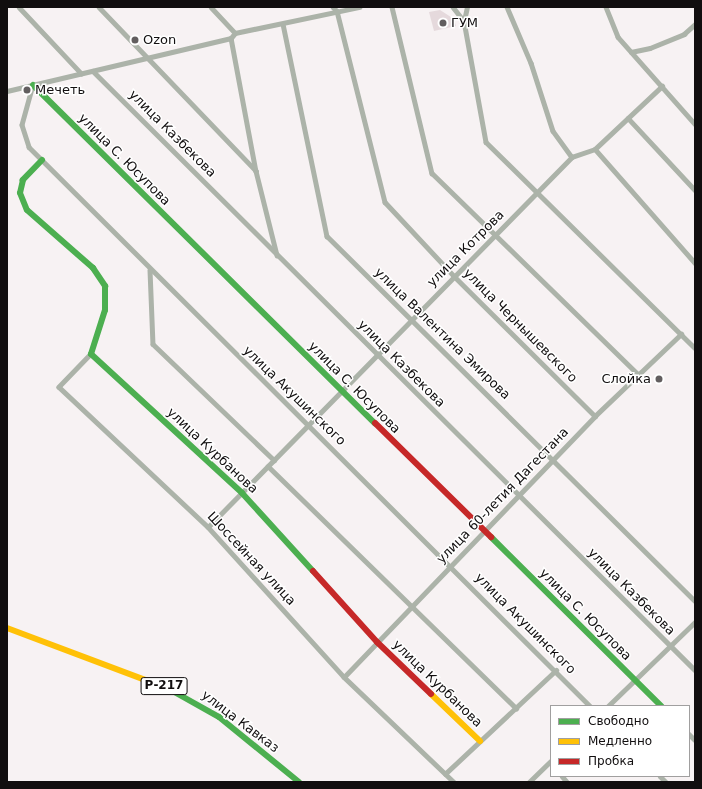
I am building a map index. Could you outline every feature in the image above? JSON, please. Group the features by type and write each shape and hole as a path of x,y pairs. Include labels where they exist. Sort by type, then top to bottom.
{"main road":[{"name":"улица С. Юсупова","path":"33,84 660,705"},
{"path":"42,160 22,180 20,193 27,210 94,268 105,286 106,310 91,354"},
{"name":"улица Курбанова","path":"91,354 242,493 378,642 480,741"},
{"name":"улица Кавказ","path":"7,628 183,694 219,717 299,782"}],"street":[{"path":"19,7 81,73"},
{"path":"99,7 146,58 256,171"},
{"path":"211,7 235,34"},
{"path":"333,7 337,11"},
{"path":"7,90 231,38 235,34 359,7"},
{"path":"392,7 432,173 638,374"},
{"path":"453,7 464,22"},
{"path":"467,7 464,22 486,142 695,348"},
{"path":"507,7 531,64 553,131 572,157"},
{"path":"606,7 618,37 695,124"},
{"name":"улица Чернышевского","path":"337,11 385,202 454,276 595,416"},
{"name":"улица Валентина Эмирова","path":"283,24 327,236 554,459 695,601"},
{"path":"631,52 650,48 684,34 695,24"},
{"path":"231,38 256,171 277,256"},
{"name":"улица Казбекова","path":"93,70 277,256 695,670"},
{"name":"улица Акушинского","path":"33,84 22,126 29,148 150,270 556,670 589,705"},
{"name":"улица Котрова","path":"208,527 572,157 595,149 662,86"},
{"path":"628,118 695,190"},
{"path":"595,149 695,263"},
{"path":"150,270 153,344 274,460"},
{"name":"улица 60-летия Дагестана","path":"344,676 595,416 681,334"},
{"name":"Шоссейная улица","path":"91,354 59,387 208,527 344,676 454,782"},
{"path":"268,466 516,708"},
{"path":"609,705 695,622"},
{"path":"445,774 556,670"},
{"path":"529,782 550,762"}],"building":[{"name":"ГУМ","path":"440,10 454,19 456,26 434,31 429,12"}],"traffic: fast":[{"path":"33,85 375,423"},
{"path":"42,160 23,180 20,193 27,210 93,268 105,286 105,310 91,354 242,493 313,571"},
{"path":"491,537 660,705"},
{"path":"169,689 219,717 299,782"}],"traffic: slow":[{"path":"7,628 169,689"},
{"path":"431,694 480,741"}],"traffic: jam":[{"path":"375,423 491,537"},
{"path":"313,571 377,642 431,694"}],"place":[{"name":"ГУМ","path":"443,23"},
{"name":"Ozon","path":"135,40"},
{"name":"Мечеть","path":"27,90"},
{"name":"Слойка","path":"659,379"}]}
